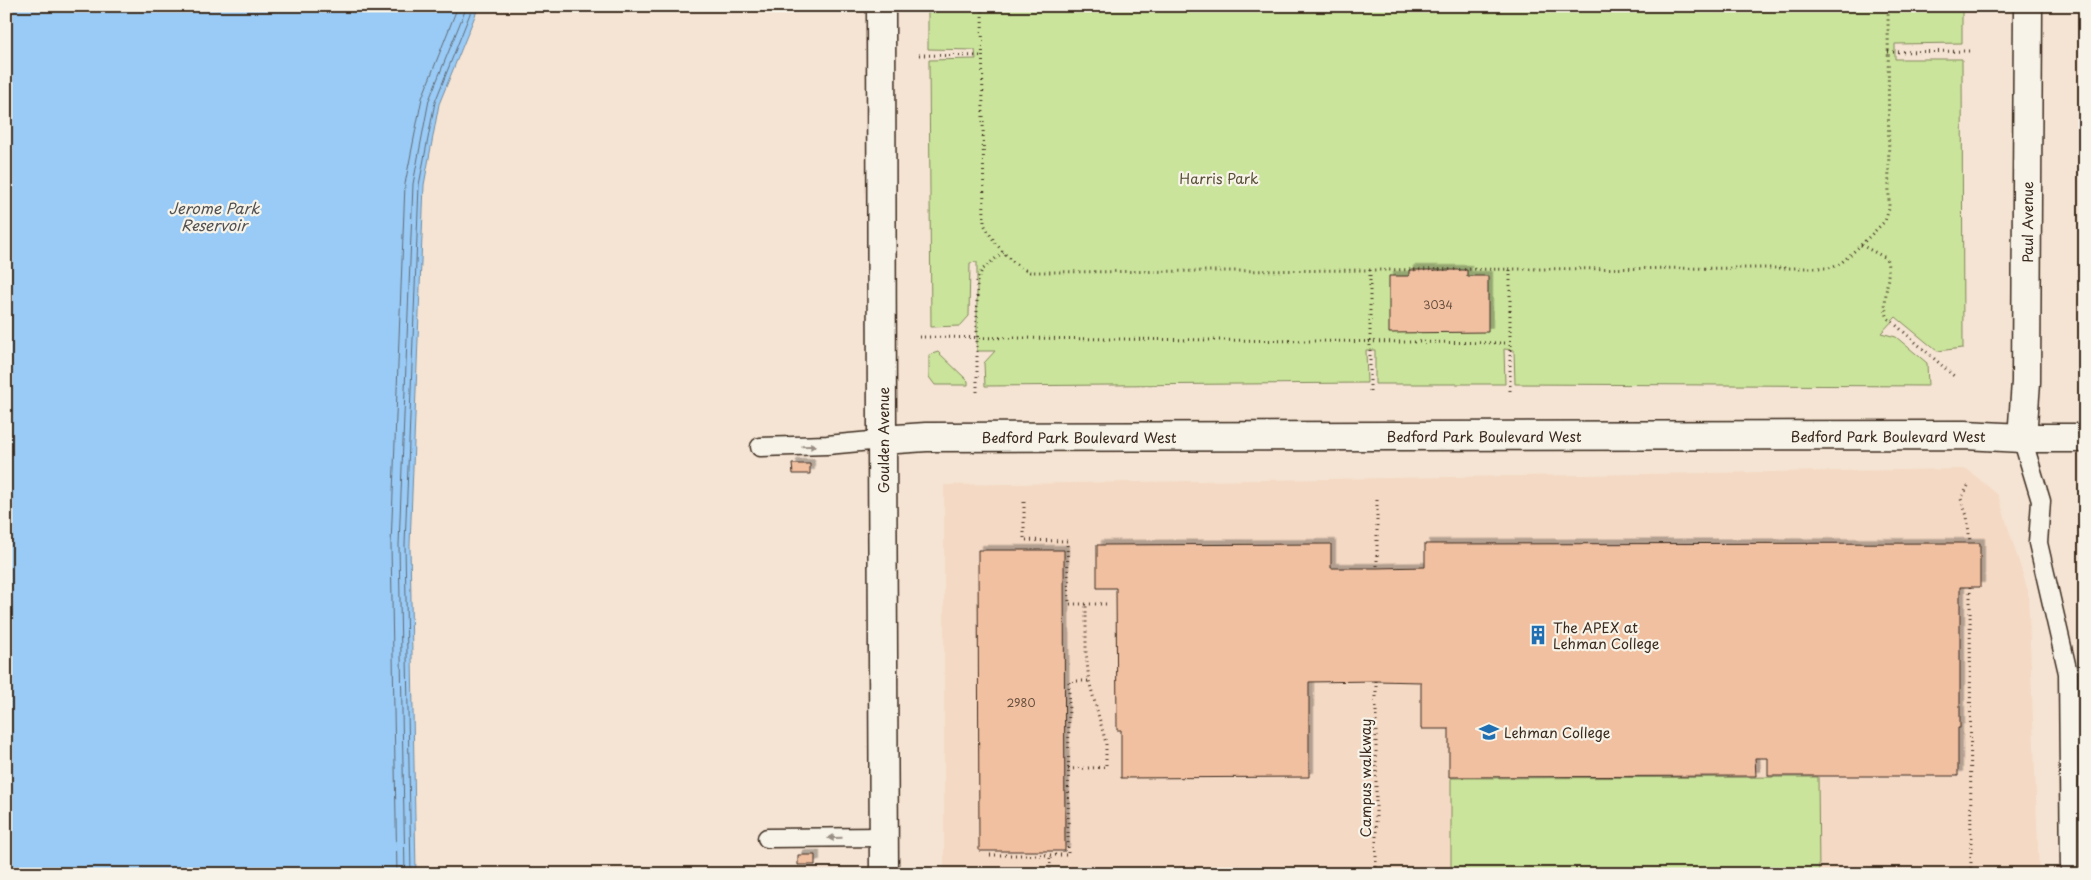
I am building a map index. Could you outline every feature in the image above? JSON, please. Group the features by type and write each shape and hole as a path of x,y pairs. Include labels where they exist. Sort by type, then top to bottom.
{"street":[{"name":"Goulden Avenue","path":"881,6 884,874"},
{"name":"Paul Avenue","path":"2022,438 2026,373 2028,6"},
{"name":"Bedford Park Boulevard West","path":"882,440 926,437 1965,434 2022,438 2085,438"}],"lane":[{"path":"2022,438 2041,502 2038,543 2068,673 2070,874"},
{"path":"760,447 827,445 882,440"},
{"path":"766,838 884,838"}],"path":[{"path":"982,6 984,224 988,234 1019,268 1030,272 1510,268 1830,268 1840,264 1861,244 1884,221 1889,209 1888,6"},
{"path":"1888,52 1970,51"},
{"path":"919,55 982,56"},
{"path":"1861,244 1886,258 1889,267 1885,310 1888,318 1955,377"},
{"path":"977,392 977,281 982,270 1004,252"},
{"path":"1510,268 1510,391"},
{"path":"1370,270 1370,391"},
{"path":"919,337 1510,343"},
{"path":"1968,486 1961,499 1968,516 1970,543"},
{"path":"1377,500 1378,568"},
{"path":"1024,502 1024,540 1067,540 1069,604 1106,604"},
{"path":"1970,587 1971,874"},
{"path":"1068,768 1106,767 1106,743 1089,681 1086,652 1086,604"},
{"path":"990,855 1068,855 1069,681 1089,681"},
{"name":"Campus walkway","path":"1376,681 1376,874"},
{"path":"1050,855 1050,874"}],"shaded area":[{"name":"Lehman College","path":"1967,469 1998,495 2028,591 2039,874 944,874 944,485"}],"green space":[{"name":"Harris Park","path":"928,6 1962,6 1962,43 1895,44 1895,59 1962,59 1963,348 1937,351 1896,317 1881,333 1896,337 1927,363 1928,386 1515,384 1514,350 1504,349 1505,384 1375,384 1375,350 1366,350 1367,383 985,386 984,363 995,351 977,351 977,262 970,263 969,316 960,326 931,327 929,60 976,59 975,50 928,49"},
{"path":"938,352 968,381 968,385 935,385 929,377 929,355"},
{"path":"1818,777 1819,874 1451,874 1451,778"}],"water":[{"name":"Jerome Park Reservoir","path":"6,6 479,6 439,104 424,185 410,545 416,874 6,874"}],"building":[{"path":"1409,270 1467,270 1467,276 1488,276 1488,332 1389,333 1389,276 1409,276"},
{"path":"792,464 810,464 810,474 793,474"},
{"name":"The APEX at Lehman College","path":"1980,543 1980,587 1960,587 1958,776 1768,776 1768,758 1755,758 1756,776 1449,777 1449,729 1421,729 1421,682 1376,681 1309,682 1309,777 1121,778 1121,730 1117,730 1116,588 1097,588 1097,545 1331,544 1331,568 1377,568 1425,567 1425,544"},
{"path":"978,550 1064,550 1065,851 979,851"},
{"path":"798,855 815,855 815,865 798,865"}],"place":[{"name":"The APEX at Lehman College","path":"1538,635"},
{"name":"Lehman College","path":"1489,732"}]}
